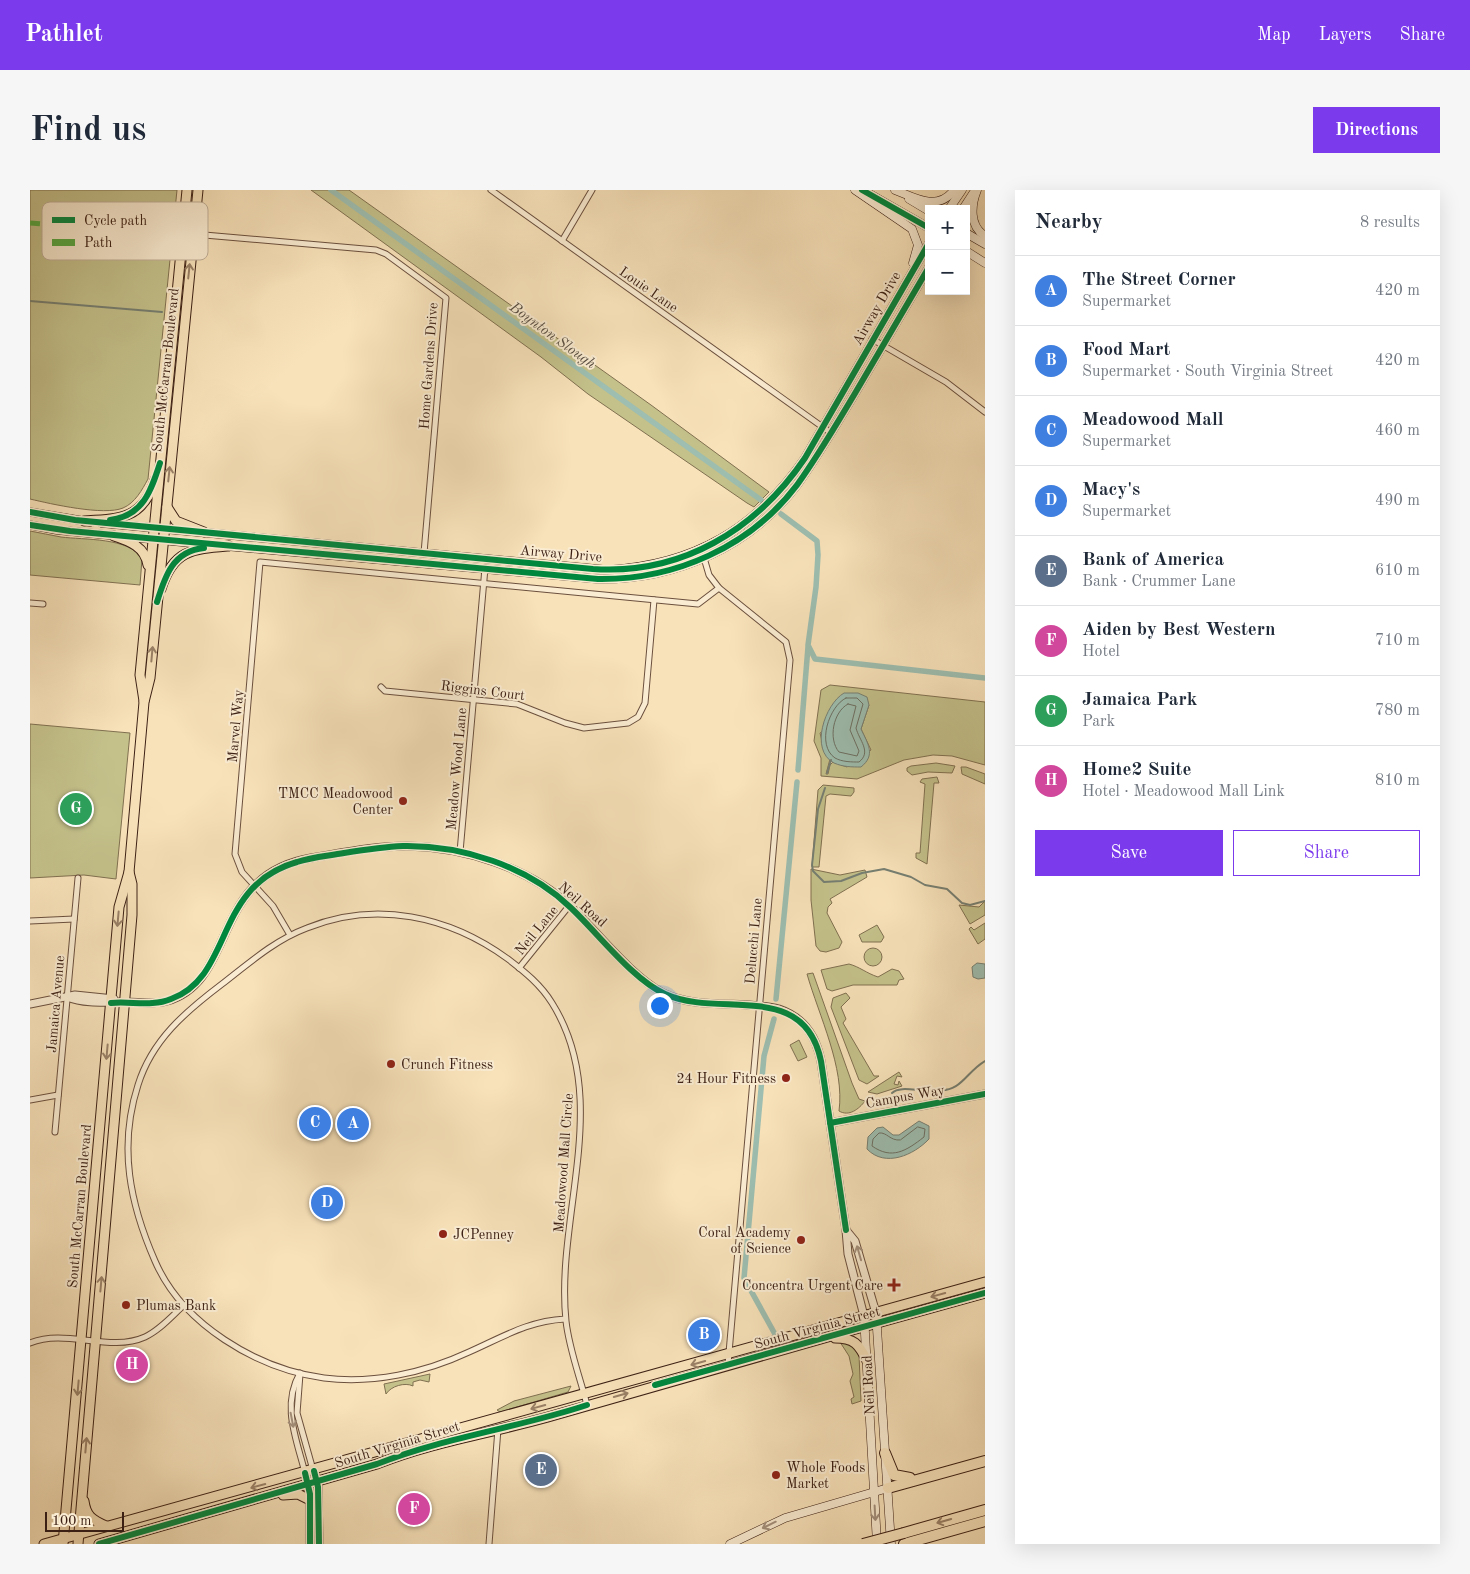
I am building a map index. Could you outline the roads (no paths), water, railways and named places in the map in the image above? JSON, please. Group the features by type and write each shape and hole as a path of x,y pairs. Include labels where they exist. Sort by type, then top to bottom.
{"highway":[{"path":"885,1452 894,1474 916,1478"},
{"path":"888,1488 916,1478 985,1461"},
{"path":"863,1544 985,1510"},
{"path":"904,1544 985,1521"}],"main road":[{"path":"855,190 906,224 915,234 918,251 905,284"},
{"path":"862,190 925,226"},
{"path":"894,190 935,203 945,200 954,190"},
{"path":"894,190 925,209"},
{"path":"953,205 962,190"},
{"path":"966,205 976,190"},
{"path":"976,190 973,218 977,229 985,236"},
{"path":"970,235 985,244"},
{"name":"Airway Drive","path":"30,512 84,521 548,565 608,570 652,565 696,551 746,523 771,502 790,479 822,427 925,250"},
{"path":"970,254 985,264"},
{"path":"970,259 985,264"},
{"name":"South McCarran Boulevard","path":"63,1541 120,907 129,872 144,702 150,678 157,602 160,463 180,260"},
{"name":"South McCarran Boulevard","path":"159,528 166,504 190,260"},
{"name":"Airway Drive","path":"30,525 52,530 114,536 610,579 667,571 704,558 742,537 778,506 796,486 831,433 925,274"},
{"path":"896,323 909,310 925,283"},
{"path":"84,521 118,519 137,510 150,492 160,463"},
{"path":"166,504 175,520 204,532"},
{"path":"704,558 708,551 735,535 746,523"},
{"path":"114,536 143,551 149,573"},
{"name":"South McCarran Boulevard","path":"144,702 140,674 149,573 158,540"},
{"path":"157,602 166,574 179,558 196,549 229,546"},
{"path":"424,553 442,559 480,564 485,568 493,564 530,567 548,565"},
{"name":"South McCarran Boulevard","path":"78,1544 133,894 129,872"},
{"name":"South Virginia Street","path":"44,1544 63,1541 106,1526 311,1477 587,1405 876,1312 985,1282"},
{"name":"South Virginia Street","path":"101,1544 262,1496 311,1477 585,1395 825,1337 985,1293"},
{"name":"Neil Road","path":"876,1312 891,1544"},
{"name":"Neil Road","path":"864,1316 877,1544"},
{"path":"825,1337 852,1340 859,1346 867,1361"},
{"path":"310,1544 311,1477"},
{"path":"311,1477 319,1544"},
{"path":"83,1487 88,1516 106,1526"},
{"path":"730,1544 785,1518 888,1488"},
{"path":"262,1496 298,1494 310,1500"}],"street":[{"name":"Louie Lane","path":"491,190 831,433"},
{"path":"562,241 592,190"},
{"name":"Home Gardens Drive","path":"208,235 376,250 386,254 446,298 424,553"},
{"path":"872,340 946,382 985,412"},
{"path":"484,583 698,604 709,598 719,588 709,575 704,558"},
{"name":"Marvel Way","path":"290,935 273,906 242,872 235,854 260,562 484,583"},
{"name":"Meadow Wood Lane","path":"460,852 485,568"},
{"name":"Delucchi Lane","path":"719,588 786,642 790,660 728,1359"},
{"name":"Riggins Court","path":"382,687 386,691 526,706 565,723 584,728 603,727 633,721 641,713 645,702 654,600"},
{"path":"30,603 43,604"},
{"name":"Neil Road","path":"30,1004 79,995 111,1001 146,1004 165,1001 180,995 197,983 209,965 236,909 255,885 281,867 309,859 393,846 425,847 460,852 507,867 540,884 569,906 640,976 659,990 688,1000 779,1009 791,1014 814,1037 821,1061 848,1254 864,1316"},
{"name":"Jamaica Avenue","path":"55,1132 78,878"},
{"name":"Neil Lane","path":"520,968 569,906"},
{"name":"Meadowood Mall Circle","path":"565,1319 528,1325 448,1361 404,1374 348,1380 300,1373 263,1360 235,1345 205,1325 184,1305 167,1284 158,1269 134,1208 129,1175 128,1146 131,1116 137,1087 155,1048 183,1014 265,951 290,935 320,923 351,916 406,915 432,920 462,931 491,947 520,968 539,986 554,1006 574,1053 579,1078 581,1106 566,1264 565,1319 587,1405"},
{"path":"30,922 74,919"},
{"name":"Campus Way","path":"830,1123 985,1094"},
{"path":"30,1100 58,1095"},
{"name":"Neil Road","path":"846,1230 855,1241 876,1312"},
{"path":"30,1343 45,1338 130,1341 146,1336 184,1305"},
{"path":"300,1373 297,1413 311,1477"},
{"path":"300,1373 295,1383 290,1411 311,1477"},
{"path":"489,1544 498,1429"}],"water":[{"path":"844,693 858,693 867,697 869,705 861,729 868,744 869,754 866,763 861,767 844,766 834,763 826,757 822,748 822,727 826,717 837,699"},
{"path":"977,963 985,964 985,978 978,979 973,977 972,967"},
{"path":"919,1121 929,1126 929,1139 916,1150 899,1157 882,1158 874,1155 867,1149 868,1137 877,1128 883,1127 893,1135 899,1135"}],"waterway":[{"name":"Boynton Slough","path":"331,190 761,500"},
{"path":"30,301 162,312"},
{"path":"781,514 817,541 816,587 808,645 815,659 985,678"},
{"path":"798,770 808,647"},
{"path":"827,773 831,760"},
{"path":"776,999 797,782"},
{"path":"825,788 818,809 812,865 813,871 824,882 841,881 862,873 884,869 911,877 925,885 947,889 962,903 970,905 985,901"},
{"path":"774,1019 764,1056 744,1278 776,1336"},
{"path":"939,1090 953,1088 985,1061"},
{"path":"892,1093 900,1089 931,1090"}],"place":[{"name":"TMCC Meadowood Center","path":"403,801"},
{"name":"Jamaica Park","path":"76,809"},
{"name":"Crunch Fitness","path":"391,1064"},
{"name":"24 Hour Fitness","path":"786,1078"},
{"name":"Meadowood Mall","path":"315,1123"},
{"name":"The Street Corner","path":"353,1124"},
{"name":"Macy's","path":"327,1203"},
{"name":"JCPenney","path":"443,1234"},
{"name":"Coral Academy of Science","path":"801,1240"},
{"name":"Concentra Urgent Care","path":"894,1285"},
{"name":"Plumas Bank","path":"126,1305"},
{"name":"Food Mart","path":"704,1335"},
{"name":"Home2 Suite","path":"132,1365"},
{"name":"Bank of America","path":"541,1470"},
{"name":"Whole Foods Market","path":"776,1475"},
{"name":"Aiden by Best Western","path":"414,1509"}]}
